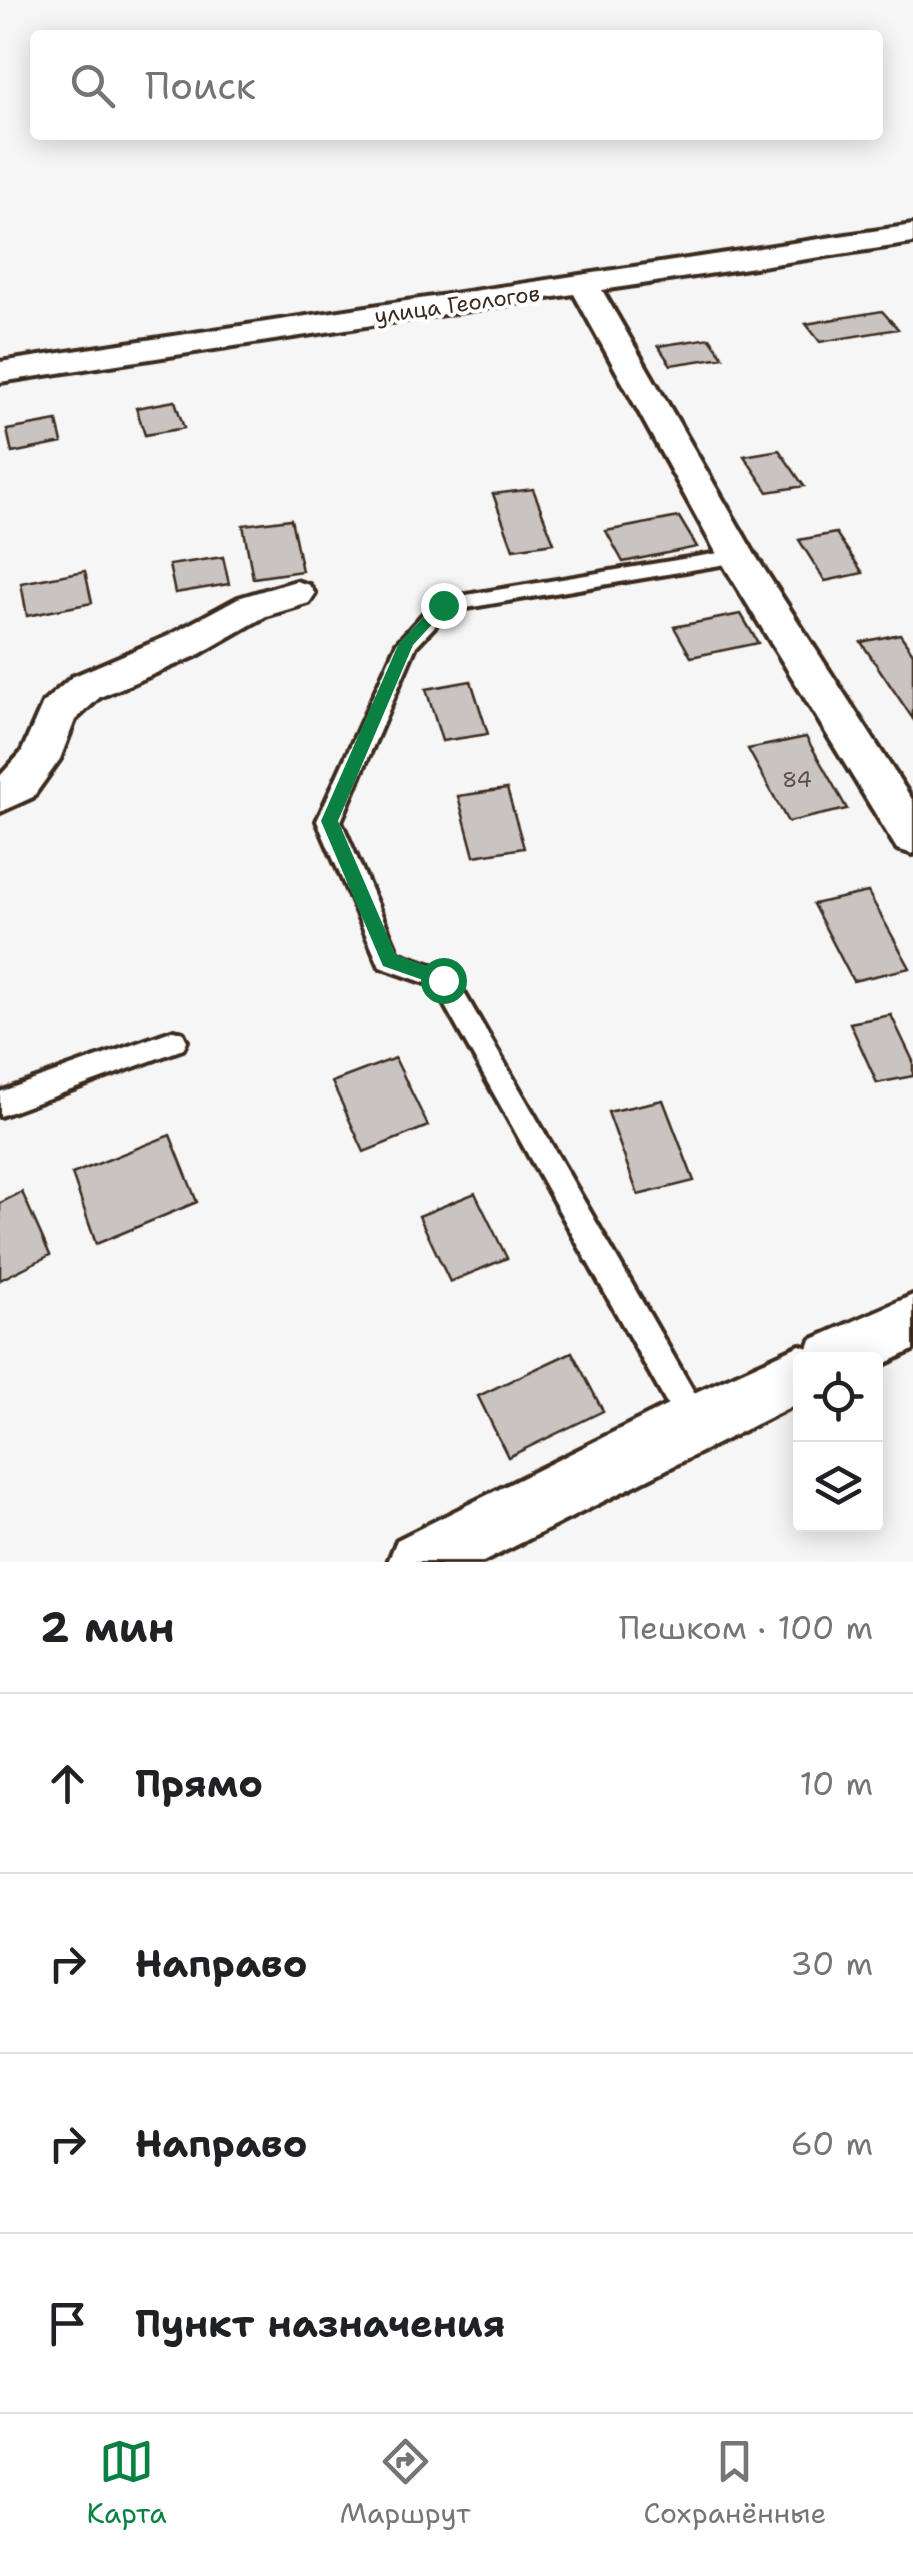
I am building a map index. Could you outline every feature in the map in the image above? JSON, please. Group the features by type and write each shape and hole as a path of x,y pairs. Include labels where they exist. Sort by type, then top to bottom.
{"street":[{"name":"улица Геологов","path":"0,372 913,234"},
{"path":"584,285 737,556 913,837"},
{"path":"0,796 18,786 40,758 57,713 86,687 182,646 252,606 296,594"},
{"path":"848,1352 913,1322"},
{"path":"419,1562 694,1422 793,1376"}],"lane":[{"path":"694,1422 443,980 390,960 329,821 406,643 443,605 737,556"},
{"path":"0,1104 174,1042"}],"building":[{"path":"882,311 898,329 820,342 806,324"},
{"path":"710,338 723,357 671,365 658,346"},
{"path":"175,401 184,428 145,435 136,408"},
{"path":"57,421 62,443 12,453 7,430"},
{"path":"779,450 804,486 768,492 744,456"},
{"path":"533,489 554,543 513,549 493,494"},
{"path":"679,517 697,547 623,562 606,531"},
{"path":"291,519 302,571 253,578 243,525"},
{"path":"836,533 863,573 825,581 799,540"},
{"path":"223,557 229,584 175,593 169,565"},
{"path":"85,571 92,603 27,616 21,583"},
{"path":"741,614 758,643 691,657 674,627"},
{"path":"900,634 913,653 913,719 861,642"},
{"path":"471,681 488,734 442,741 426,689"},
{"path":"806,737 847,809 788,822 748,749"},
{"path":"507,789 524,848 474,856 458,796"},
{"path":"868,892 910,968 853,981 813,904"},
{"path":"891,1015 913,1061 913,1076 877,1083 850,1023"},
{"path":"395,1058 428,1126 364,1152 332,1082"},
{"path":"663,1100 694,1181 638,1195 608,1112"},
{"path":"170,1135 197,1202 96,1244 72,1174"},
{"path":"22,1192 50,1255 0,1280 0,1203"},
{"path":"475,1193 507,1258 450,1282 419,1216"},
{"path":"572,1352 603,1411 508,1457 478,1396"}],"route":[{"path":"443,605 406,643 329,821 390,960 443,980"}]}
